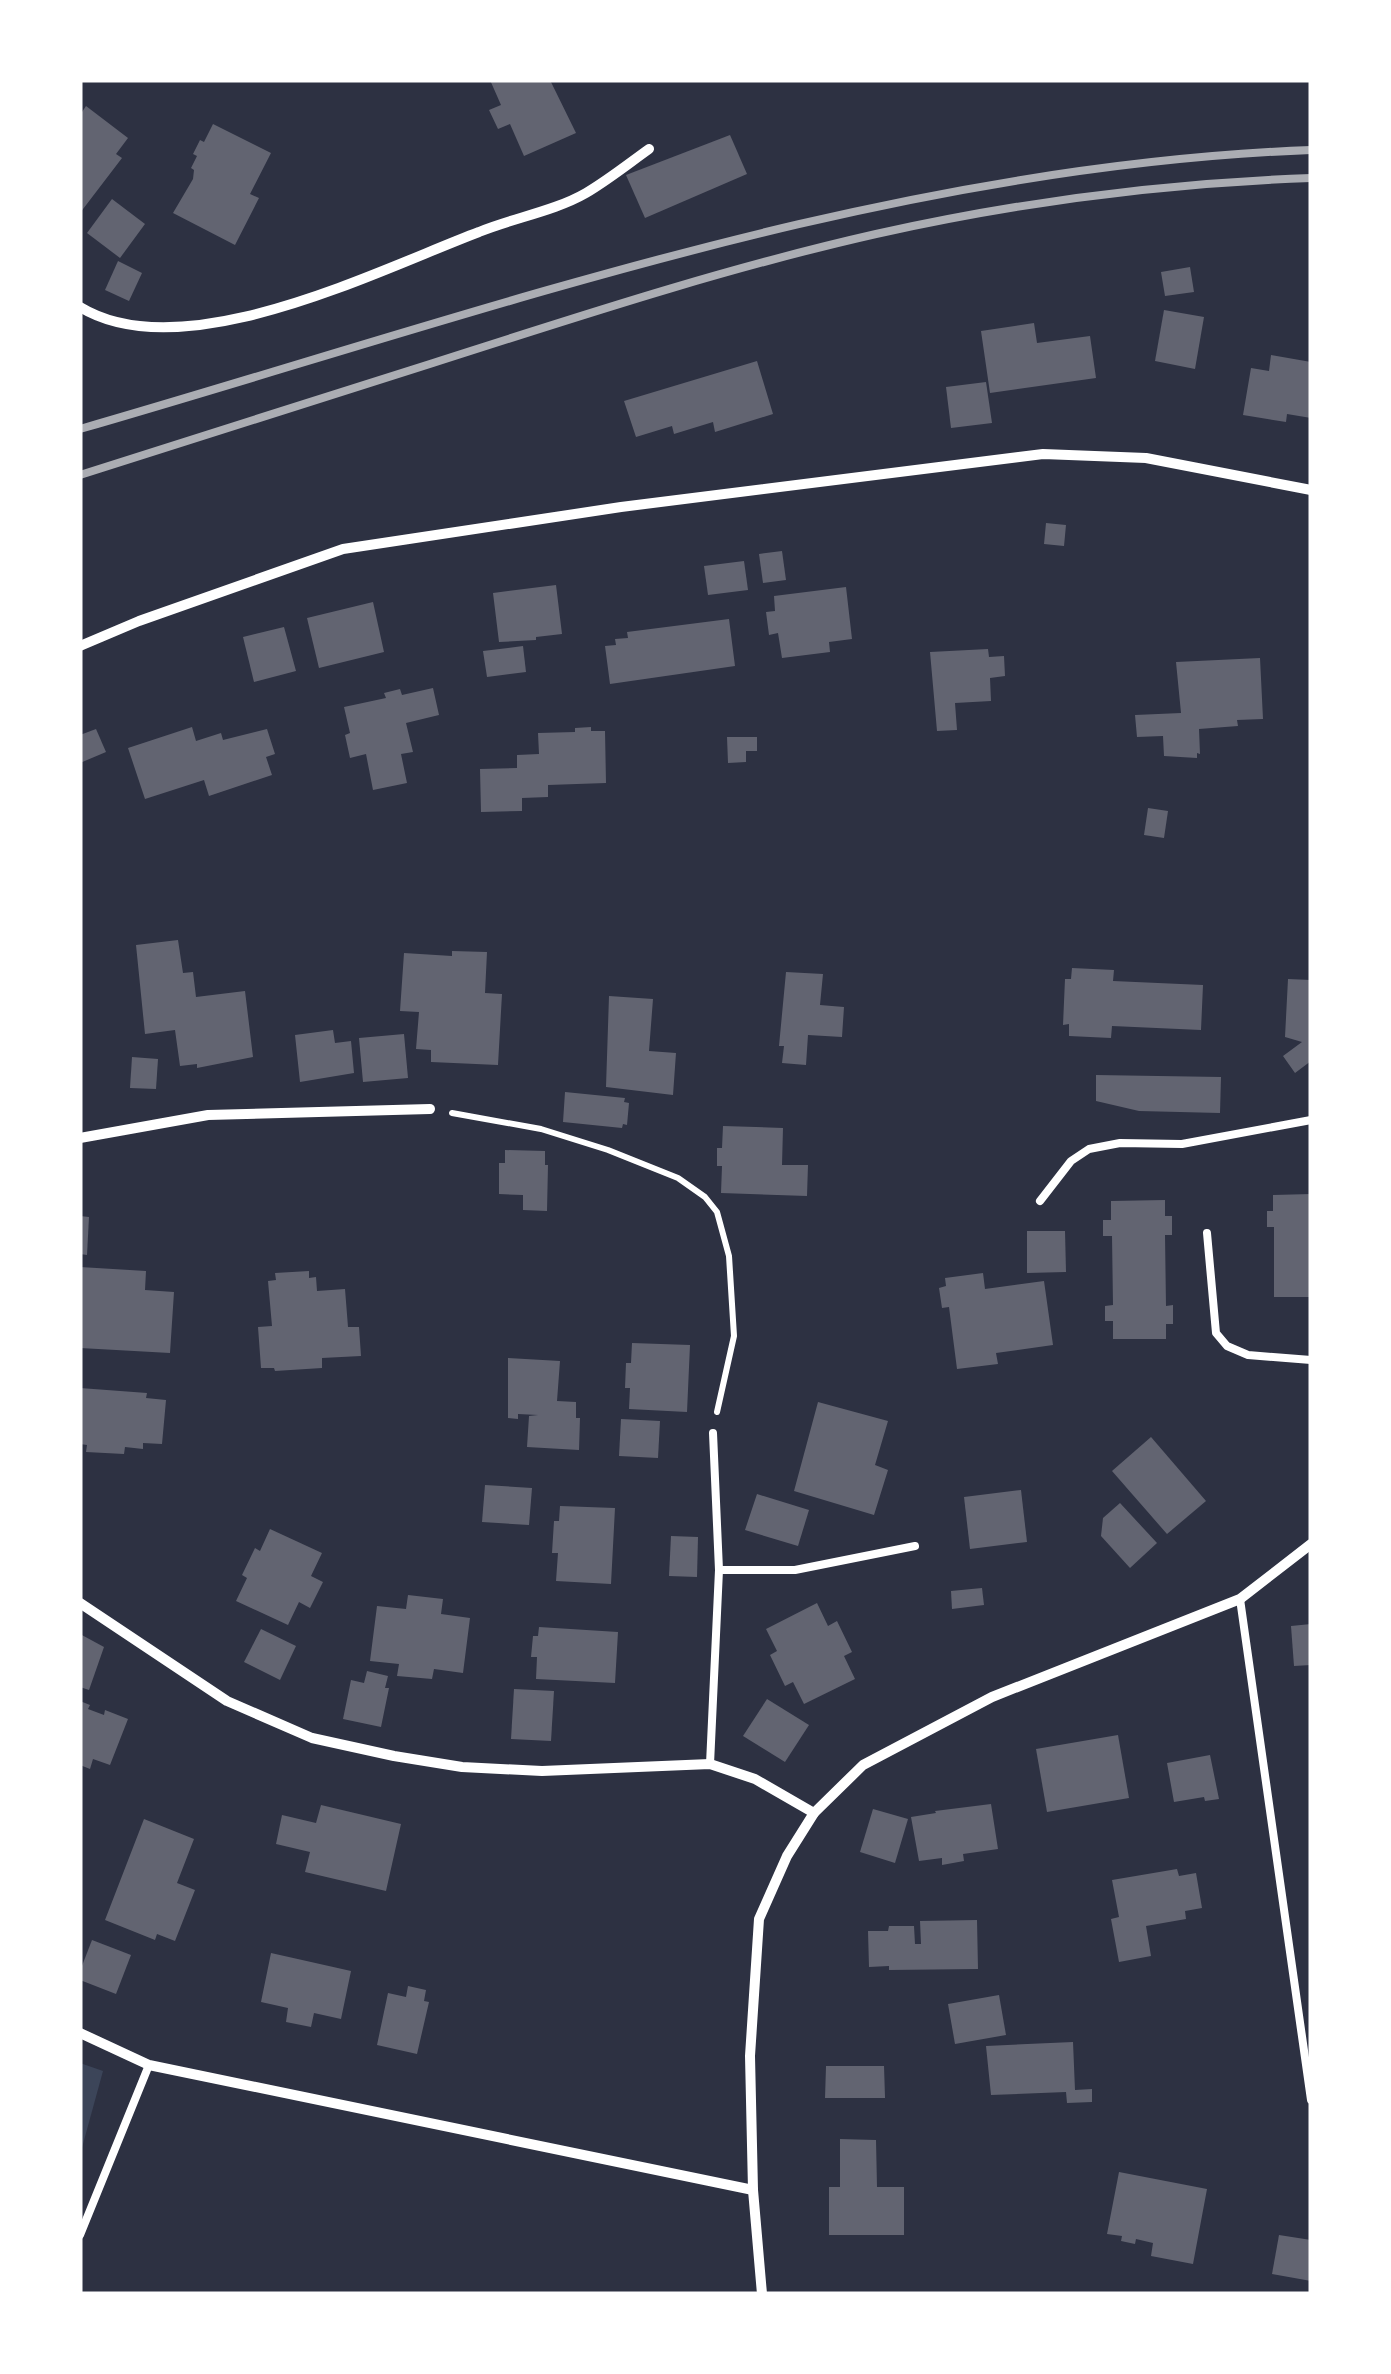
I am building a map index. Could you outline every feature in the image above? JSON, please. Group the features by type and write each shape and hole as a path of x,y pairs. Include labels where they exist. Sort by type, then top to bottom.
{"street":[{"path":"80,307 134,326 216,324 364,280 478,232 584,194 649,149"},
{"path":"80,646 139,621 343,549 621,507 1043,454 1146,458 1311,490"},
{"path":"80,1138 208,1115 430,1109"},
{"path":"762,2294 753,2190 750,2056 759,1919 786,1856 814,1813 863,1764 992,1697 1240,1599 1311,1544"},
{"path":"80,1604 226,1701 312,1738 462,1767 542,1771 710,1764 755,1778 814,1813"},
{"path":"80,2033 149,2065 753,2190"}],"lane":[{"path":"1040,1200 1071,1162 1090,1149 1120,1143 1182,1144 1311,1120"},
{"path":"1207,1233 1216,1333 1227,1346 1248,1355 1311,1360"},
{"path":"710,1764 719,1570 713,1433"},
{"path":"719,1570 794,1570 915,1546"},
{"path":"1240,1599 1311,2100"},
{"path":"80,2235 149,2065"}],"path":[{"path":"430,1109 541,1129 608,1150 678,1178 706,1196 717,1212 729,1256 734,1336 713,1433"}],"shaded area":[{"path":"80,2063 103,2071 80,2155"}],"building":[{"path":"490,80 550,80 576,133 524,156 510,124 498,129 489,110 501,105"},
{"path":"86,106 128,138 116,154 122,158 80,213 80,115"},
{"path":"213,124 271,153 250,194 259,198 235,245 173,213 193,179 191,168 197,156 193,154"},
{"path":"730,135 747,174 645,218 626,175"},
{"path":"112,199 145,224 120,258 87,233"},
{"path":"118,261 142,273 129,301 105,290"},
{"path":"1190,267 1194,292 1165,296 1161,272"},
{"path":"1164,310 1204,317 1195,369 1155,361"},
{"path":"1034,323 1037,343 1090,336 1096,378 990,393 981,331"},
{"path":"1271,355 1311,362 1311,418 1287,414 1286,422 1243,415 1251,368 1269,371"},
{"path":"757,361 773,414 715,432 713,422 674,434 672,426 636,437 624,401"},
{"path":"986,382 992,423 951,428 946,387"},
{"path":"1046,523 1066,525 1064,546 1044,544"},
{"path":"782,551 786,580 763,583 759,554"},
{"path":"744,561 748,590 708,595 704,566"},
{"path":"556,585 562,634 499,642 493,593"},
{"path":"846,587 852,639 829,642 830,652 782,658 778,633 769,635 766,612 775,611 774,596"},
{"path":"373,602 384,652 319,668 307,618"},
{"path":"729,619 735,666 610,684 605,646 616,645 615,639 628,638 627,632"},
{"path":"284,627 296,671 254,682 243,637"},
{"path":"523,646 526,672 487,677 483,651"},
{"path":"988,649 989,657 1004,656 1005,676 990,678 991,701 955,703 957,730 937,731 930,652"},
{"path":"1260,658 1263,719 1237,720 1238,726 1199,729 1197,758 1164,756 1163,736 1137,737 1135,715 1181,713 1176,662"},
{"path":"433,688 439,715 406,723 413,752 401,754 407,783 373,790 366,754 350,758 344,707 386,698 384,693 400,689 402,695"},
{"path":"192,727 196,741 221,733 223,740 267,729 275,754 266,757 272,775 209,796 204,780 145,799 128,748"},
{"path":"591,727 591,731 605,731 606,783 548,785 548,797 522,798 522,811 481,812 480,769 517,768 517,755 539,754 538,733 575,732 575,728"},
{"path":"96,729 106,752 80,763 80,735"},
{"path":"727,737 757,737 757,751 746,751 746,762 728,763"},
{"path":"1148,808 1168,811 1164,838 1144,835"},
{"path":"178,940 183,973 193,972 196,997 245,991 253,1057 197,1068 197,1064 180,1066 175,1030 145,1034 136,945"},
{"path":"452,951 487,952 485,993 502,994 498,1065 431,1062 431,1050 416,1049 419,1012 400,1011 404,953 452,956"},
{"path":"1072,968 1114,970 1113,981 1203,985 1201,1030 1112,1026 1111,1038 1069,1036 1069,1024 1063,1025 1065,979 1071,979"},
{"path":"786,972 823,974 820,1005 844,1007 842,1037 808,1035 806,1065 782,1063 784,1046 779,1046"},
{"path":"1288,979 1311,980 1311,1061 1295,1073 1283,1056 1302,1042 1285,1037"},
{"path":"609,996 653,999 649,1051 676,1053 673,1095 606,1087"},
{"path":"333,1030 335,1043 351,1041 354,1073 300,1082 295,1035"},
{"path":"404,1034 408,1078 363,1082 359,1038"},
{"path":"132,1057 158,1059 156,1089 130,1088"},
{"path":"1096,1075 1221,1077 1220,1113 1139,1111 1096,1101"},
{"path":"565,1092 625,1098 624,1102 629,1103 627,1125 622,1128 563,1122"},
{"path":"723,1126 783,1128 782,1165 808,1165 807,1196 721,1193 722,1166 717,1166 717,1148 722,1148"},
{"path":"505,1150 545,1151 547,1211 523,1210 523,1195 499,1194 499,1163 505,1163"},
{"path":"1311,1194 1311,1297 1274,1297 1274,1227 1267,1227 1267,1211 1273,1211 1273,1195"},
{"path":"1165,1200 1165,1216 1172,1216 1172,1235 1165,1235 1166,1306 1173,1305 1173,1324 1166,1324 1166,1339 1113,1339 1113,1321 1105,1321 1105,1306 1113,1305 1112,1236 1103,1236 1103,1220 1111,1220 1111,1201"},
{"path":"80,1216 89,1217 87,1255 80,1254"},
{"path":"1027,1231 1065,1231 1066,1272 1027,1273"},
{"path":"80,1267 146,1271 145,1290 174,1292 170,1353 80,1348"},
{"path":"309,1271 309,1278 316,1277 317,1291 345,1289 348,1327 359,1327 361,1356 322,1358 322,1368 261,1368 258,1327 272,1326 268,1281 276,1280 275,1273"},
{"path":"983,1273 985,1289 1044,1281 1053,1345 996,1353 998,1364 957,1369 949,1307 942,1308 939,1288 946,1286 945,1278"},
{"path":"632,1343 690,1345 687,1412 629,1409 626,1363 631,1363"},
{"path":"508,1358 560,1361 557,1401 576,1402 579,1450 527,1447 529,1416 538,1415 508,1418"},
{"path":"80,1388 147,1393 146,1398 166,1400 162,1444 143,1443 143,1449 125,1447 124,1454 86,1452 87,1445 80,1444"},
{"path":"818,1402 888,1421 875,1465 888,1470 874,1515 794,1491"},
{"path":"621,1419 660,1421 658,1458 619,1456"},
{"path":"1151,1437 1206,1501 1167,1534 1112,1471"},
{"path":"485,1485 532,1488 529,1525 482,1522"},
{"path":"1021,1490 1027,1542 970,1549 964,1497"},
{"path":"757,1494 809,1510 798,1546 745,1530"},
{"path":"1120,1503 1157,1543 1130,1568 1101,1536 1103,1518"},
{"path":"560,1506 615,1508 611,1584 556,1581 558,1553 552,1553 554,1521 559,1521"},
{"path":"270,1529 322,1553 311,1576 323,1582 310,1608 299,1602 288,1625 236,1601 247,1578 242,1575"},
{"path":"671,1536 698,1537 697,1577 669,1576"},
{"path":"982,1588 984,1605 952,1609 951,1591"},
{"path":"408,1595 443,1599 441,1614 470,1618 463,1673 434,1669 432,1679 397,1676 399,1664 370,1661 377,1606 406,1609"},
{"path":"817,1603 828,1626 837,1621 852,1652 844,1656 855,1679 804,1704 793,1682 785,1686 770,1655 777,1651 766,1629"},
{"path":"1311,1624 1311,1665 1294,1666 1291,1626"},
{"path":"539,1627 618,1632 615,1683 536,1679 537,1657 531,1657 533,1636 538,1636"},
{"path":"261,1629 296,1646 280,1680 244,1662"},
{"path":"80,1634 104,1647 89,1690 80,1687"},
{"path":"367,1671 388,1676 381,1727 343,1719 351,1680 364,1683"},
{"path":"514,1689 554,1691 551,1741 511,1739"},
{"path":"767,1699 809,1725 785,1762 743,1736"},
{"path":"80,1701 104,1715 105,1710 128,1719 110,1765 93,1759 90,1769 80,1765"},
{"path":"1118,1735 1129,1798 1047,1812 1036,1749"},
{"path":"1210,1755 1219,1799 1174,1802 1167,1763"},
{"path":"991,1804 998,1849 963,1854 964,1861 942,1865 942,1858 919,1861 911,1817"},
{"path":"321,1805 401,1824 386,1891 305,1872 310,1852 276,1844 282,1815 316,1823"},
{"path":"873,1809 908,1819 895,1863 860,1852"},
{"path":"144,1819 194,1839 177,1883 195,1890 175,1941 157,1934 155,1940 105,1920"},
{"path":"1177,1869 1179,1876 1196,1873 1202,1908 1185,1911 1186,1919 1146,1926 1151,1956 1119,1962 1111,1919 1119,1917 1112,1880"},
{"path":"977,1920 978,1969 869,1967 868,1931 914,1926 915,1944 921,1944 920,1921"},
{"path":"92,1940 131,1955 116,1994 80,1980"},
{"path":"271,1953 351,1971 341,2019 314,2013 311,2027 286,2022 288,2008 261,2002"},
{"path":"408,1986 426,1990 424,2001 429,2002 417,2054 377,2045 388,1993 406,1997"},
{"path":"999,1995 1006,2035 955,2044 948,2004"},
{"path":"1073,2042 1075,2090 1092,2089 1092,2102 1067,2103 1066,2092 991,2095 986,2046"},
{"path":"826,2066 884,2066 885,2098 825,2098"},
{"path":"840,2139 876,2140 877,2187 904,2187 904,2235 829,2235 829,2187 840,2187"},
{"path":"1119,2172 1207,2189 1193,2264 1151,2256 1153,2243 1136,2239 1135,2244 1121,2241 1122,2236 1107,2234"},
{"path":"1279,2235 1311,2240 1311,2281 1272,2274"}],"railway":[{"path":"80,429 535,294 842,214 996,184 1153,162 1311,150"},
{"path":"80,475 598,310 820,247 1038,204 1147,189 1311,178"}]}
